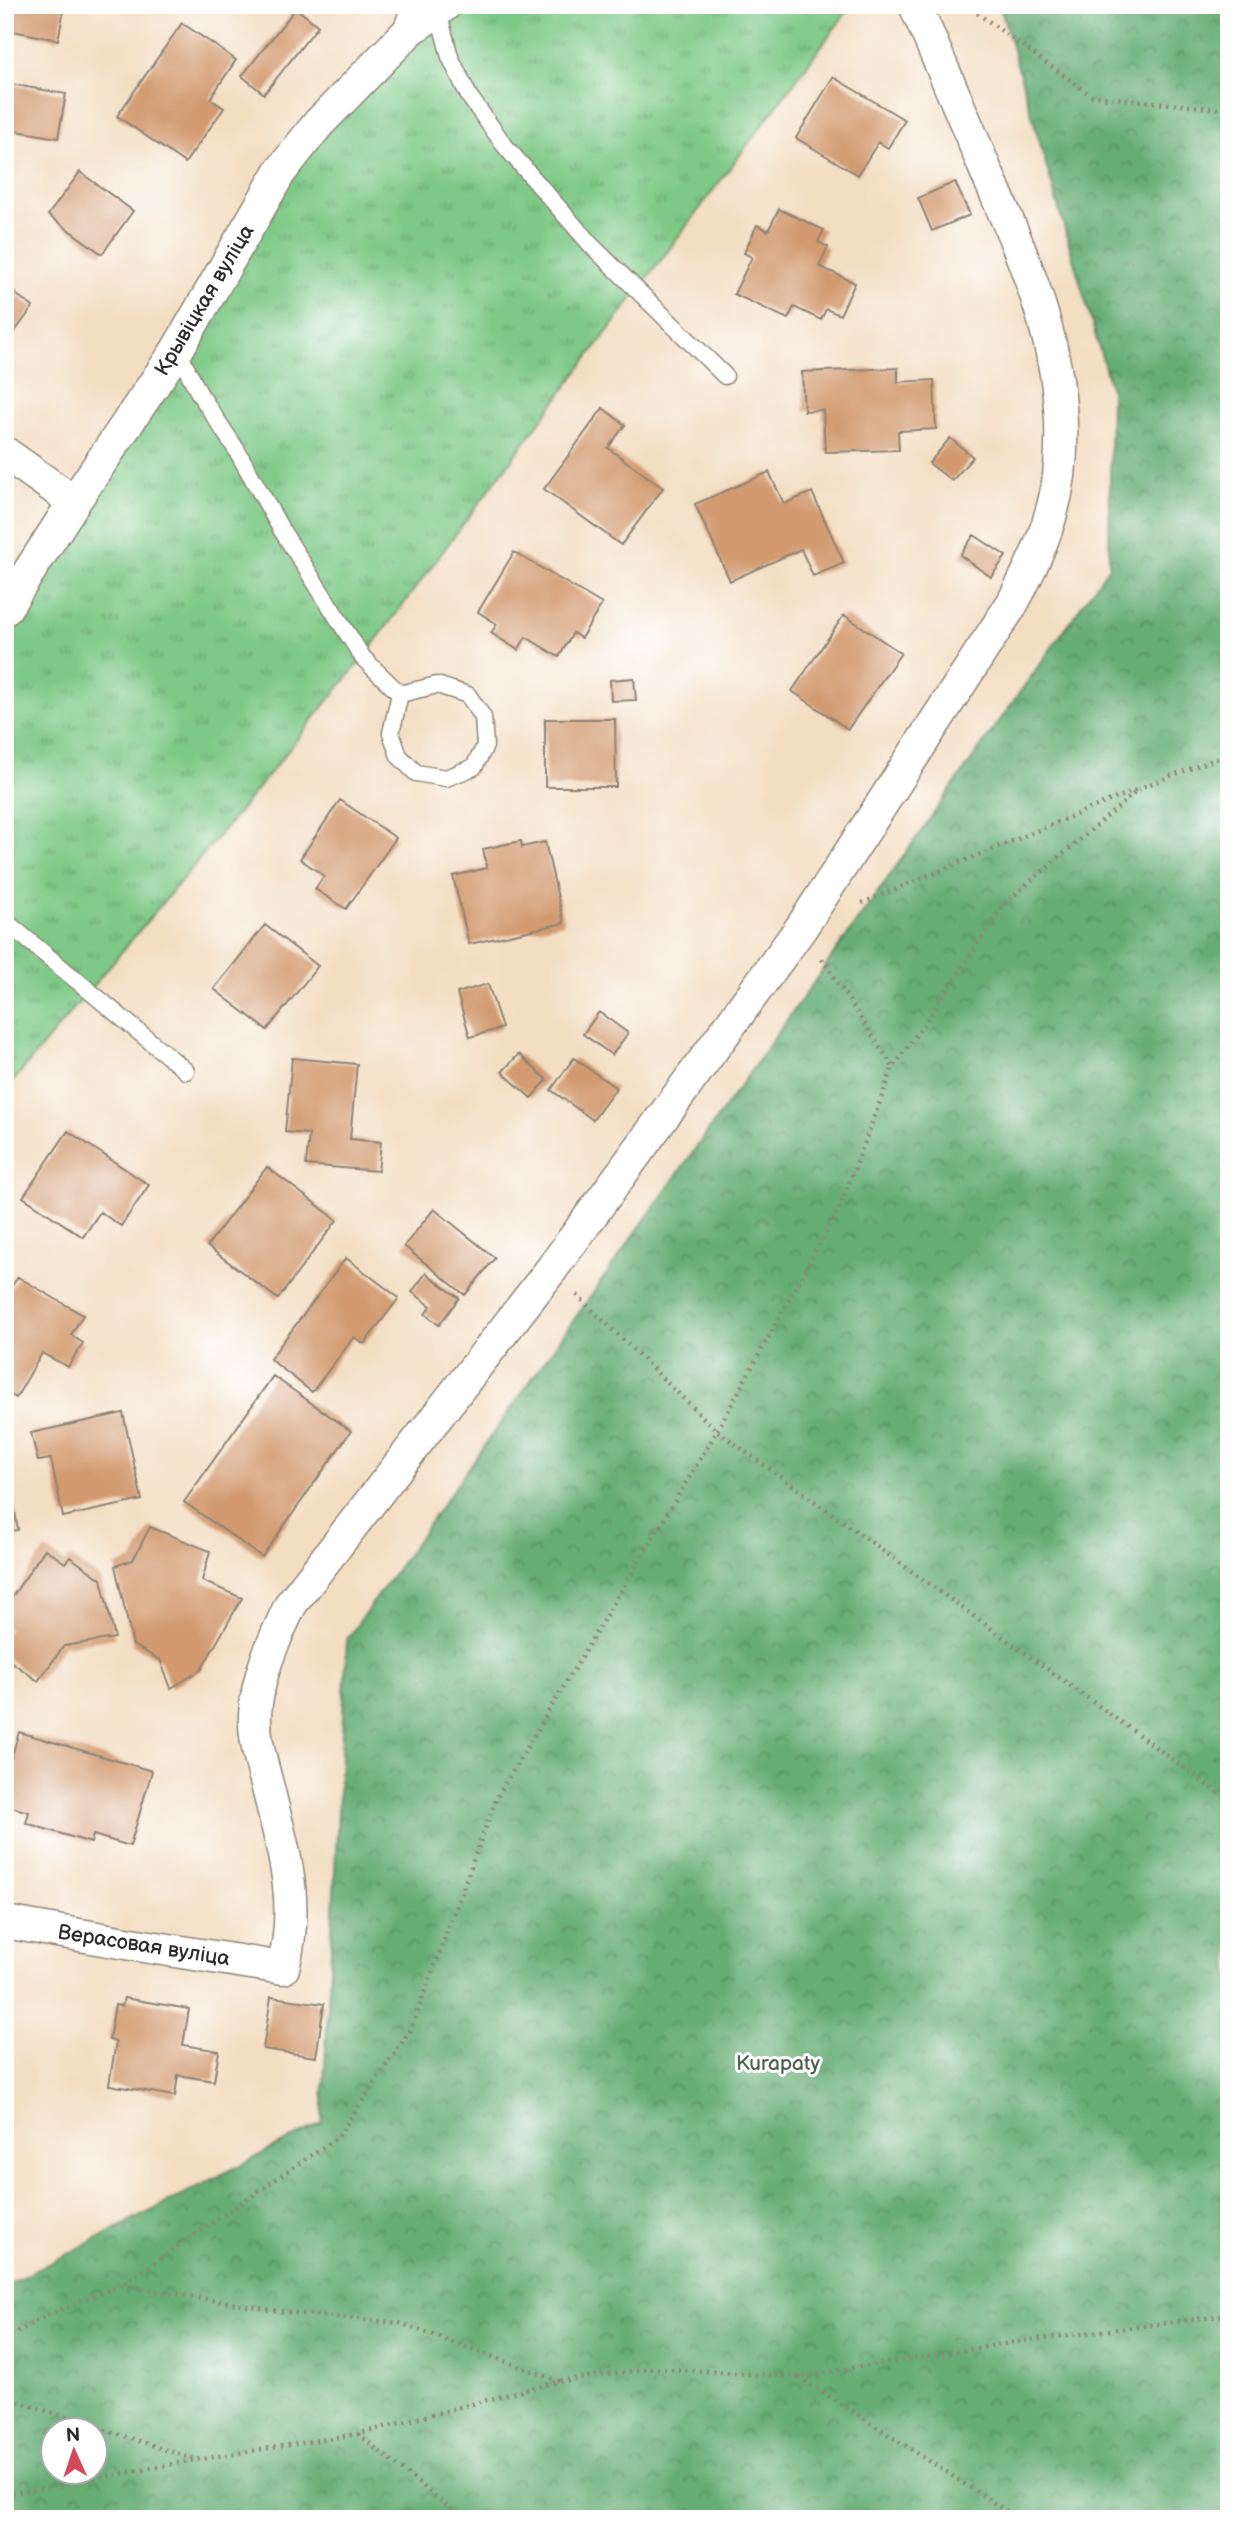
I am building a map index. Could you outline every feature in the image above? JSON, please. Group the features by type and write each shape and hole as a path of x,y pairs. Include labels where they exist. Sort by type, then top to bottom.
{"street":[{"path":"551,1270 801,928 1012,604 1036,559 1049,521 1059,477 1062,428 1051,345 1037,291 915,5"},
{"name":"Крывіцкая вуліца","path":"5,608 177,350 280,172 318,124 428,13"},
{"path":"5,453 74,502"},
{"name":"Верасовая вуліца","path":"5,1922 283,1968 292,1908 289,1870 257,1747 255,1717 259,1680 273,1640 291,1604 551,1270"}],"lane":[{"path":"428,13 469,96 505,146 591,245 725,376"},
{"path":"177,350 199,393 236,449 281,529 363,658 401,694"},
{"path":"437,685 468,695 483,717 485,746 474,767 446,778 415,773 399,756 391,733 401,694 437,685"},
{"path":"5,922 186,1070"}],"path":[{"path":"966,5 1092,96 1229,110"},
{"path":"851,907 1229,754"},
{"path":"5,2339 45,2316 121,2285 338,2137 411,2029 496,1799 717,1431 841,1205 893,1067 1004,904 1142,787"},
{"path":"801,928 893,1067"},
{"path":"551,1270 717,1431 1229,1800"},
{"path":"121,2285 284,2312 400,2323 559,2381"},
{"path":"5,2495 195,2460 358,2434 559,2381 655,2368 798,2377 1015,2342 1229,2315"},
{"path":"798,2377 1019,2519"},
{"path":"5,2397 195,2460"},
{"path":"358,2434 463,2519"}],"green space":[{"path":"445,5 852,5 363,658 231,821 5,1091 5,609 280,172"},
{"name":"Kurapaty","path":"1000,5 1229,6 1229,2519 5,2519 5,2286 322,2123 347,1639 1109,567 1111,389"}],"building":[{"path":"13,5 65,5 58,40 8,30"},
{"path":"296,8 318,26 264,94 242,76"},
{"path":"182,23 236,60 210,99 224,108 185,163 117,116"},
{"path":"833,77 905,120 888,148 878,142 858,175 796,138"},
{"path":"5,83 66,94 58,138 5,129"},
{"path":"80,172 133,211 102,254 48,215"},
{"path":"955,182 970,215 932,231 918,198"},
{"path":"779,209 824,230 818,242 828,247 819,266 855,283 840,315 826,309 821,320 794,307 788,319 734,294 752,257 744,253 757,225 768,231"},
{"path":"5,286 33,307 5,345"},
{"path":"898,368 898,382 934,380 936,429 898,431 899,450 825,452 823,410 804,411 802,372"},
{"path":"603,408 625,425 608,448 663,488 621,545 544,489"},
{"path":"950,438 973,457 952,481 929,463"},
{"path":"769,472 784,504 812,492 844,563 813,576 801,549 730,581 695,504"},
{"path":"974,535 1006,556 991,577 960,555"},
{"path":"514,552 602,604 581,638 573,633 559,657 526,637 518,650 491,633 497,624 478,612"},
{"path":"844,615 901,653 848,729 792,691"},
{"path":"634,678 636,700 611,701 610,680"},
{"path":"545,719 615,719 616,787 545,787"},
{"path":"340,800 396,838 346,909 315,889 324,876 300,859"},
{"path":"521,841 522,847 545,842 564,923 469,944 453,876 487,868 483,849"},
{"path":"265,925 318,966 267,1030 214,989"},
{"path":"488,984 502,1028 470,1037 457,993"},
{"path":"599,1012 628,1033 612,1055 583,1034"},
{"path":"519,1054 547,1080 531,1098 502,1072"},
{"path":"292,1058 357,1064 350,1139 381,1142 378,1171 306,1165 309,1134 285,1132"},
{"path":"574,1058 616,1088 593,1120 551,1090"},
{"path":"68,1131 149,1185 121,1226 100,1212 83,1237 23,1197"},
{"path":"267,1167 337,1220 278,1299 207,1246"},
{"path":"434,1209 495,1258 465,1295 404,1246"},
{"path":"346,1258 399,1298 364,1344 354,1337 312,1392 270,1359"},
{"path":"426,1273 459,1298 439,1325 425,1314 431,1306 412,1292"},
{"path":"18,1277 83,1315 71,1335 83,1343 68,1367 42,1353 16,1398 5,1392 5,1296"},
{"path":"273,1376 351,1431 262,1557 184,1502"},
{"path":"123,1413 142,1500 63,1517 51,1459 38,1461 31,1433"},
{"path":"14,1505 18,1530 5,1532 5,1507"},
{"path":"150,1527 210,1551 202,1581 242,1598 201,1670 171,1688 160,1660 133,1645 115,1566 133,1560"},
{"path":"45,1549 65,1563 70,1557 101,1579 115,1638 64,1646 38,1681 5,1657 5,1635 9,1629 5,1627 5,1607"},
{"path":"19,1732 152,1771 130,1846 93,1835 91,1843 26,1823 29,1812 5,1805 5,1779"},
{"path":"271,1997 324,2004 316,2057 263,2049"},
{"path":"124,1998 189,2009 183,2045 219,2051 214,2081 178,2075 175,2096 109,2085 116,2042 109,2040 115,2005 122,2006"}]}
